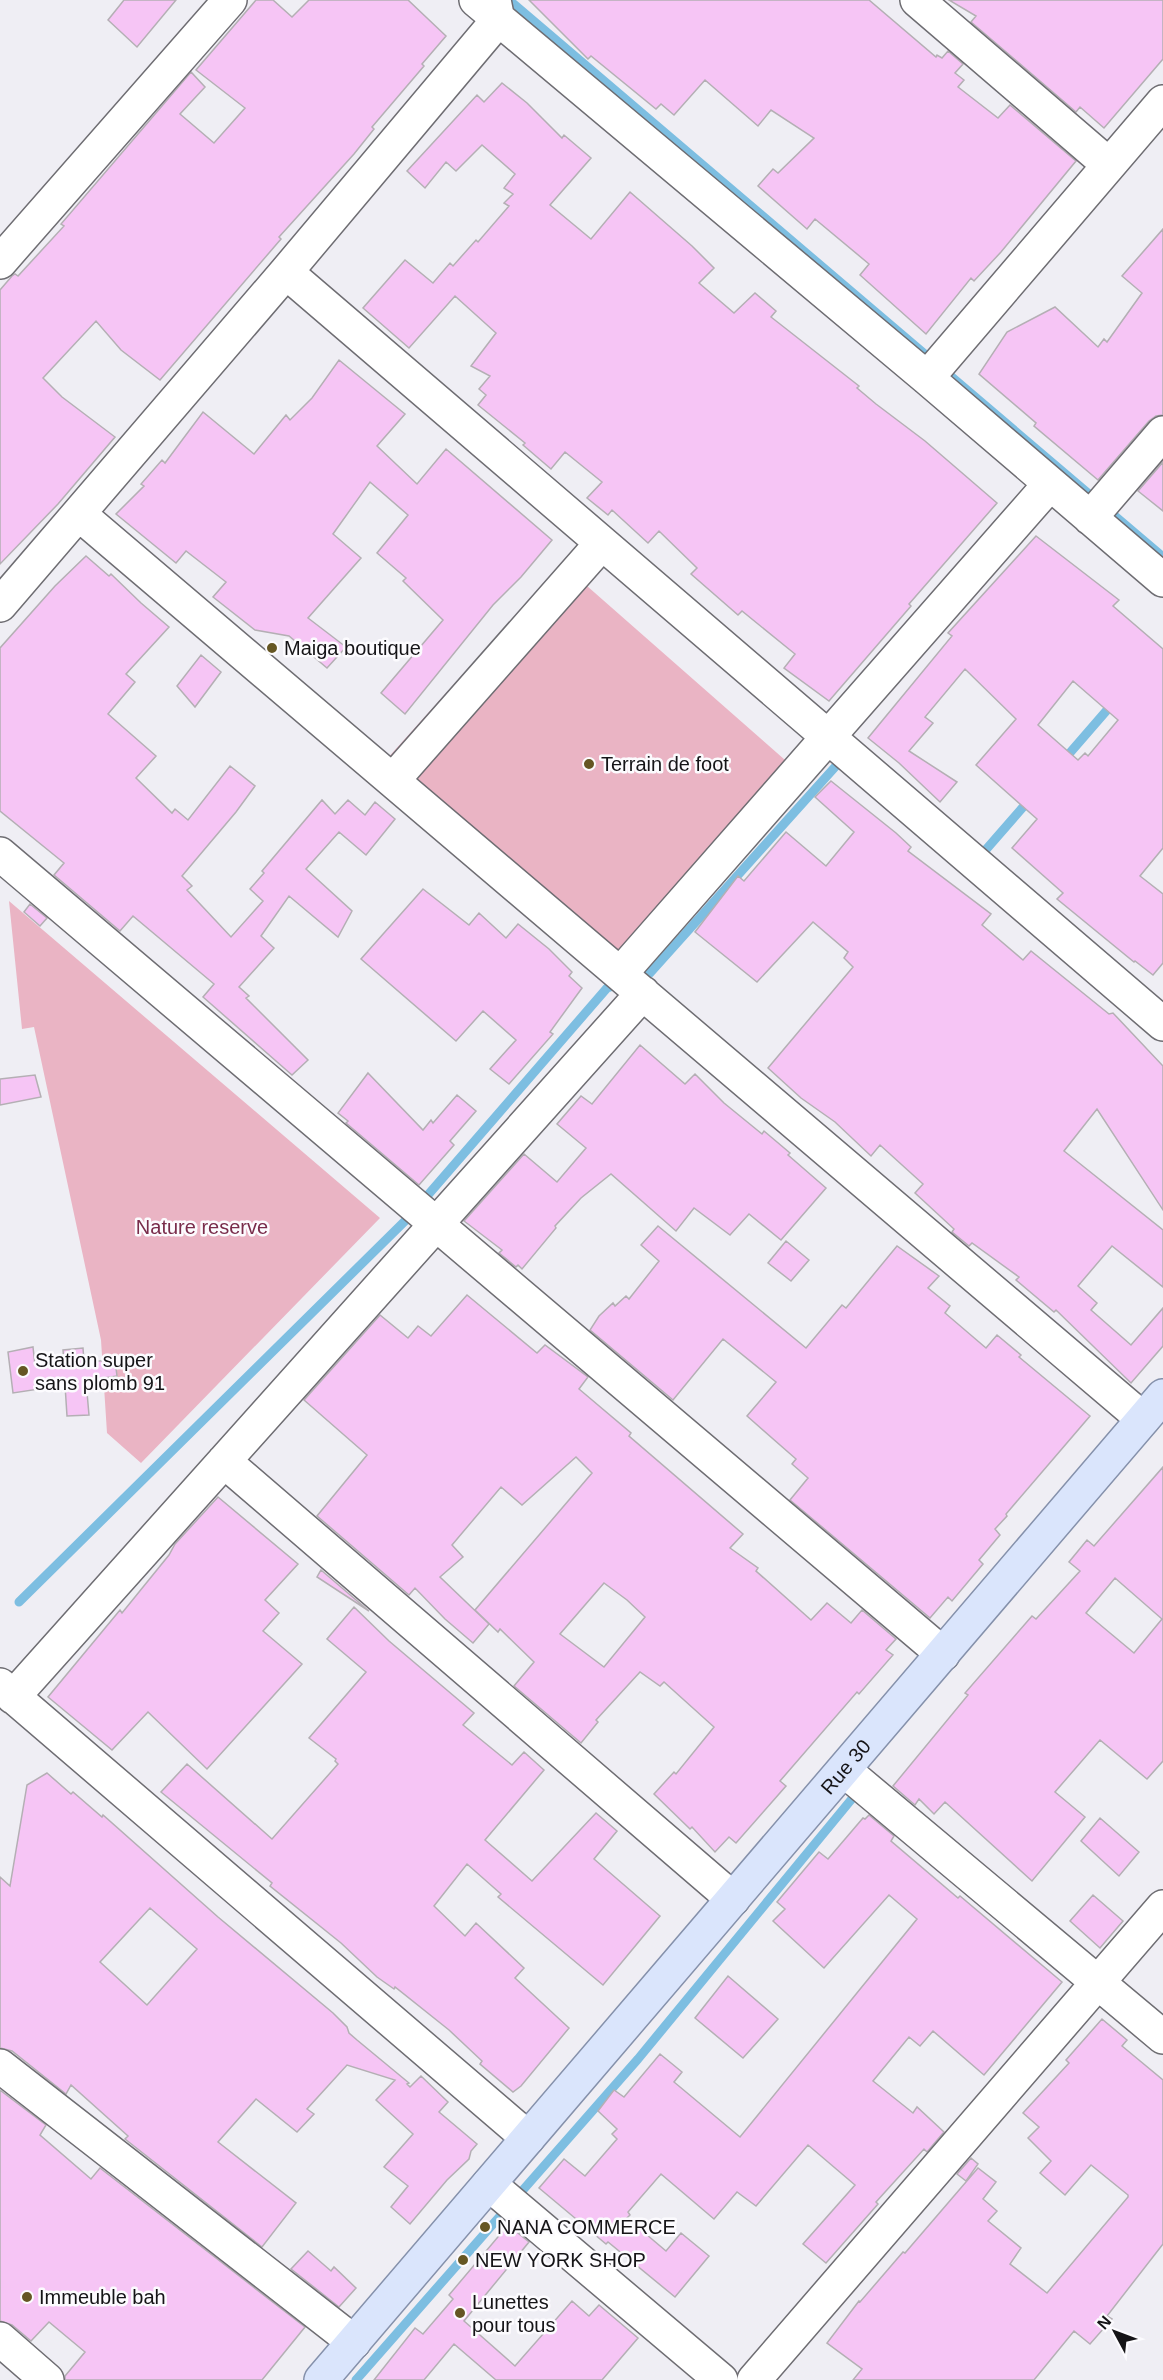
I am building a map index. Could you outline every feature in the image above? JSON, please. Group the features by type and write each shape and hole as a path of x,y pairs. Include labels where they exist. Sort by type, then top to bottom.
{"main road":[{"name":"Rue 30","path":"321,2380 1157,1406"}],"street":[{"path":"0,262 230,0"},
{"path":"917,0 1109,165"},
{"path":"0,605 286,272 489,7 1163,580"},
{"path":"927,378 1163,102"},
{"path":"286,272 1163,1024"},
{"path":"1090,518 1163,433"},
{"path":"528,2138 7,1691 224,1461 426,1214 631,983 844,750 1050,484"},
{"path":"79,514 631,983 1157,1406"},
{"path":"393,780 602,543"},
{"path":"0,854 943,1654"},
{"path":"224,1461 733,1899"},
{"path":"844,1770 1163,2037"},
{"path":"754,2380 1163,1907"},
{"path":"0,2066 354,2342"},
{"path":"489,2184 721,2380"},
{"path":"0,2339 47,2380"}],"green space":[{"name":"Terrain de foot","path":"562,564 793,767 619,966 385,761"},
{"name":"Nature reserve","path":"9,901 380,1218 141,1463 107,1433 101,1340 34,1027 22,1029"}],"building":[{"path":"124,0 176,0 137,47 108,20"},
{"path":"256,0 273,0 292,17 309,0 408,0 446,36 422,64 424,66 372,127 374,129 354,154 279,237 281,239 160,380 121,350 96,321 43,378 62,397 115,437 58,504 0,564 0,290 12,276 15,274 18,276 64,226 61,224 191,72 205,87 180,114 214,143 245,108 196,70"},
{"path":"529,0 869,0 936,57 937,55 942,58 948,51 963,64 955,73 964,80 958,87 998,118 1010,105 1076,161 1001,252 974,281 971,278 926,334 860,275 869,264 815,219 807,229 758,186 773,169 778,173 814,138 771,110 758,126 705,80 674,115 661,104 656,109 591,56 588,59"},
{"path":"949,0 1163,0 1163,59 1104,128 1080,107 1076,112 971,22 976,16"},
{"path":"502,83 527,103 562,138 564,135 591,158 550,205 591,239 630,192 714,268 699,283 734,313 755,293 776,311 771,317 859,386 857,388 925,441 997,503 829,701 784,668 795,654 742,611 738,615 691,574 697,568 659,531 648,543 612,510 608,515 587,498 602,482 565,452 551,469 523,445 525,443 478,405 486,395 479,389 490,376 471,366 496,333 455,296 409,348 363,308 405,260 433,283 450,263 453,266 476,240 478,242 509,206 504,203 513,194 504,188 515,174 482,145 456,171 446,162 425,188 407,171 477,95 484,102"},
{"path":"1163,229 1163,415 1156,416 1149,421 1098,480 1034,426 1036,423 979,374 1007,332 1055,307 1098,347 1104,339 1107,342 1142,293 1122,276"},
{"path":"339,360 405,414 377,446 417,484 446,449 552,540 521,577 493,605 405,714 381,693 443,620 403,581 406,578 377,553 408,515 370,482 333,534 361,558 308,618 346,647 327,668 289,636 255,630 213,597 226,582 186,551 176,563 116,514 144,486 141,484 162,460 165,463 203,412 254,454 286,415 290,420 312,398"},
{"path":"1163,462 1163,511 1138,491"},
{"path":"1036,536 1119,600 1113,606 1163,649 1163,848 1140,876 1163,894 1163,963 1153,975 1057,899 1063,893 1012,848 1037,819 976,765 1016,719 965,669 925,717 933,723 909,751 957,782 940,802 899,763 868,738 952,636 948,633","holes":["1073,681 1118,720 1088,756 1085,753 1078,760 1038,725"]},
{"path":"86,556 109,576 111,574 169,627 126,674 135,682 108,714 156,756 136,778 172,813 175,809 188,820 230,766 255,786 182,876 192,886 187,890 231,937 263,901 250,889 264,873 262,871 322,800 335,814 348,800 365,815 375,802 395,819 366,855 339,832 306,869 352,911 338,937 289,896 261,936 274,948 239,987 249,996 246,998 308,1060 292,1075 203,997 214,984 133,916 120,931 54,875 64,863 0,811 0,648 55,586"},
{"path":"201,655 221,672 195,707 177,686"},
{"path":"831,781 896,833 911,847 908,851 991,914 982,925 1023,960 1031,951 1109,1014 1113,1013 1163,1066 1163,1210 1097,1109 1064,1151 1163,1230 1163,1287 1112,1246 1078,1286 1097,1303 1091,1310 1131,1345 1163,1308 1163,1346 1131,1383 1056,1310 1054,1312 1016,1280 1019,1277 972,1243 969,1246 952,1232 954,1229 915,1193 923,1184 880,1145 871,1156 835,1122 801,1098 768,1068 853,967 844,958 848,952 813,922 757,982 695,932 738,876 744,881 786,832 826,866 854,832 815,797"},
{"path":"423,889 469,925 479,913 506,938 518,924 549,949 572,972 569,976 582,988 550,1032 553,1034 509,1084 490,1069 516,1040 483,1011 456,1041 361,959"},
{"path":"30,904 47,918 40,926 24,912"},
{"path":"640,1045 685,1084 695,1074 724,1103 762,1134 764,1131 826,1188 781,1240 749,1214 730,1235 694,1208 676,1231 611,1174 581,1198 555,1226 556,1228 522,1269 518,1265 516,1267 499,1253 502,1250 464,1221 524,1154 557,1182 586,1148 557,1124 581,1096 592,1104"},
{"path":"368,1073 423,1130 431,1120 433,1123 457,1095 476,1111 450,1141 454,1145 419,1185 346,1123 348,1121 338,1113"},
{"path":"35,1075 41,1097 0,1105 0,1079"},
{"path":"658,1226 806,1348 842,1305 846,1308 897,1246 939,1276 928,1288 950,1306 945,1313 986,1348 997,1335 1021,1355 1019,1357 1090,1416 995,1529 1000,1535 979,1560 983,1564 952,1601 948,1597 930,1618 790,1500 808,1478 792,1464 796,1459 747,1416 776,1382 723,1339 673,1400 590,1330 599,1316 613,1303 615,1306 626,1296 629,1299 659,1261 641,1245"},
{"path":"786,1241 809,1260 791,1281 768,1263"},
{"path":"467,1295 537,1353 545,1345 588,1377 579,1389 631,1433 629,1436 743,1534 730,1548 758,1568 756,1571 811,1620 827,1603 851,1623 862,1610 896,1639 886,1650 893,1655 859,1694 857,1692 780,1781 786,1786 736,1843 729,1837 715,1852 692,1827 690,1829 654,1794 674,1772 676,1774 714,1727 664,1682 660,1686 640,1672 596,1720 598,1722 581,1743 514,1686 534,1662 500,1629 498,1632 475,1610 592,1473 576,1457 522,1505 501,1487 452,1545 463,1557 440,1577 489,1624 473,1643 445,1619 415,1588 409,1595 317,1516 367,1455 304,1400 380,1315 408,1338 418,1326 431,1336","holes":["604,1583 645,1617 604,1667 560,1634"]},
{"path":"33,1347 35,1365 64,1363 63,1350 83,1348 84,1362 115,1360 117,1376 86,1381 89,1415 67,1416 65,1385 13,1393 8,1352"},
{"path":"1163,1467 1163,1761 1147,1779 1100,1740 1055,1792 1085,1817 1032,1881 945,1802 934,1814 919,1799 915,1805 893,1786 968,1695 965,1693 1032,1616 1036,1619 1080,1571 1069,1562 1087,1540 1094,1546","holes":["1115,1578 1162,1619 1134,1653 1086,1613"]},
{"path":"218,1497 298,1564 265,1600 279,1613 263,1631 302,1664 207,1769 148,1712 112,1750 48,1697 120,1610 122,1613 169,1555 175,1544"},
{"path":"321,1570 369,1611 317,1577"},
{"path":"354,1607 389,1641 474,1713 463,1725 512,1765 524,1752 544,1770 485,1840 532,1881 596,1813 617,1831 594,1859 660,1916 603,1985 498,1897 501,1894 467,1864 434,1906 465,1936 476,1923 524,1968 515,1978 569,2028 521,2086 513,2092 480,2064 482,2061 449,2030 395,1987 394,1989 377,1977 341,1943 270,1886 272,1883 161,1792 187,1764 272,1839 338,1764 336,1759 309,1738 366,1672 327,1639"},
{"path":"47,1773 71,1794 73,1792 102,1817 103,1815 218,1917 333,2013 347,2027 349,2033 409,2083 407,2084 410,2087 421,2076 448,2102 439,2112 477,2144 471,2151 469,2159 447,2180 410,2224 391,2207 408,2186 384,2167 413,2134 376,2100 395,2080 347,2065 307,2109 314,2114 297,2132 256,2099 218,2142 296,2203 262,2247 125,2139 128,2136 71,2085 66,2094 12,2051 0,2048 0,1877 10,1886 27,1785","holes":["150,1908 197,1949 147,2005 100,1962"]},
{"path":"869,1815 894,1836 891,1841 1062,1982 984,2075 933,2031 920,2046 909,2037 873,2081 913,2113 917,2107 944,2132 927,2152 924,2149 876,2202 878,2204 826,2263 803,2244 855,2185 808,2145 756,2206 737,2192 714,2219 661,2174 628,2212 630,2215 627,2218 666,2251 681,2233 709,2256 675,2297 539,2188 564,2159 585,2176 617,2139 612,2134 617,2129 598,2111 614,2090 624,2097 660,2054 682,2072 674,2082 740,2137 917,1919 889,1895 824,1968 773,1921 785,1909 777,1902 819,1852 828,1859 863,1818"},
{"path":"1100,1818 1139,1852 1119,1876 1081,1841"},
{"path":"1093,1895 1123,1921 1100,1948 1070,1921"},
{"path":"728,1976 778,2019 743,2058 695,2018"},
{"path":"1102,2019 1127,2040 1122,2046 1163,2080 1163,2244 1107,2316 1112,2319 1090,2344 1074,2331 1034,2380 853,2380 862,2369 827,2343 859,2301 903,2252 905,2253 978,2168 996,2182 983,2199 997,2211 988,2221 1021,2248 1010,2264 1047,2293 1128,2197 1091,2165 1065,2195 1040,2173 1051,2161 1028,2138 1039,2127 1023,2113 1069,2063 1066,2060"},
{"path":"0,2090 46,2125 40,2135 91,2179 100,2168 305,2327 262,2380 65,2380 65,2376 85,2352 49,2322 31,2341 12,2325 0,2321"},
{"path":"971,2158 978,2164 966,2181 957,2174"},
{"path":"508,2225 529,2242 464,2321 515,2366 572,2301 589,2316 599,2305 638,2338 602,2380 496,2380 454,2344 424,2380 374,2380 415,2328 423,2334 453,2299 449,2295"},
{"path":"308,2251 331,2271 334,2267 356,2288 339,2307 291,2269"}],"waterway":[{"path":"509,0 1163,557"},
{"path":"1062,762 1114,702"},
{"path":"635,979 650,973 844,757"},
{"path":"977,848 983,853 1030,799"},
{"path":"19,1602 408,1218 607,988 622,983"},
{"path":"356,2380 638,2059 860,1789"}],"place":[{"name":"Maiga boutique","path":"272,648"},
{"name":"Terrain de foot","path":"589,764"},
{"name":"Station super sans plomb 91","path":"23,1371"},
{"name":"NANA COMMERCE","path":"485,2227"},
{"name":"NEW YORK SHOP","path":"463,2260"},
{"name":"Immeuble bah","path":"27,2297"},
{"name":"Lunettes pour tous","path":"460,2313"}]}
